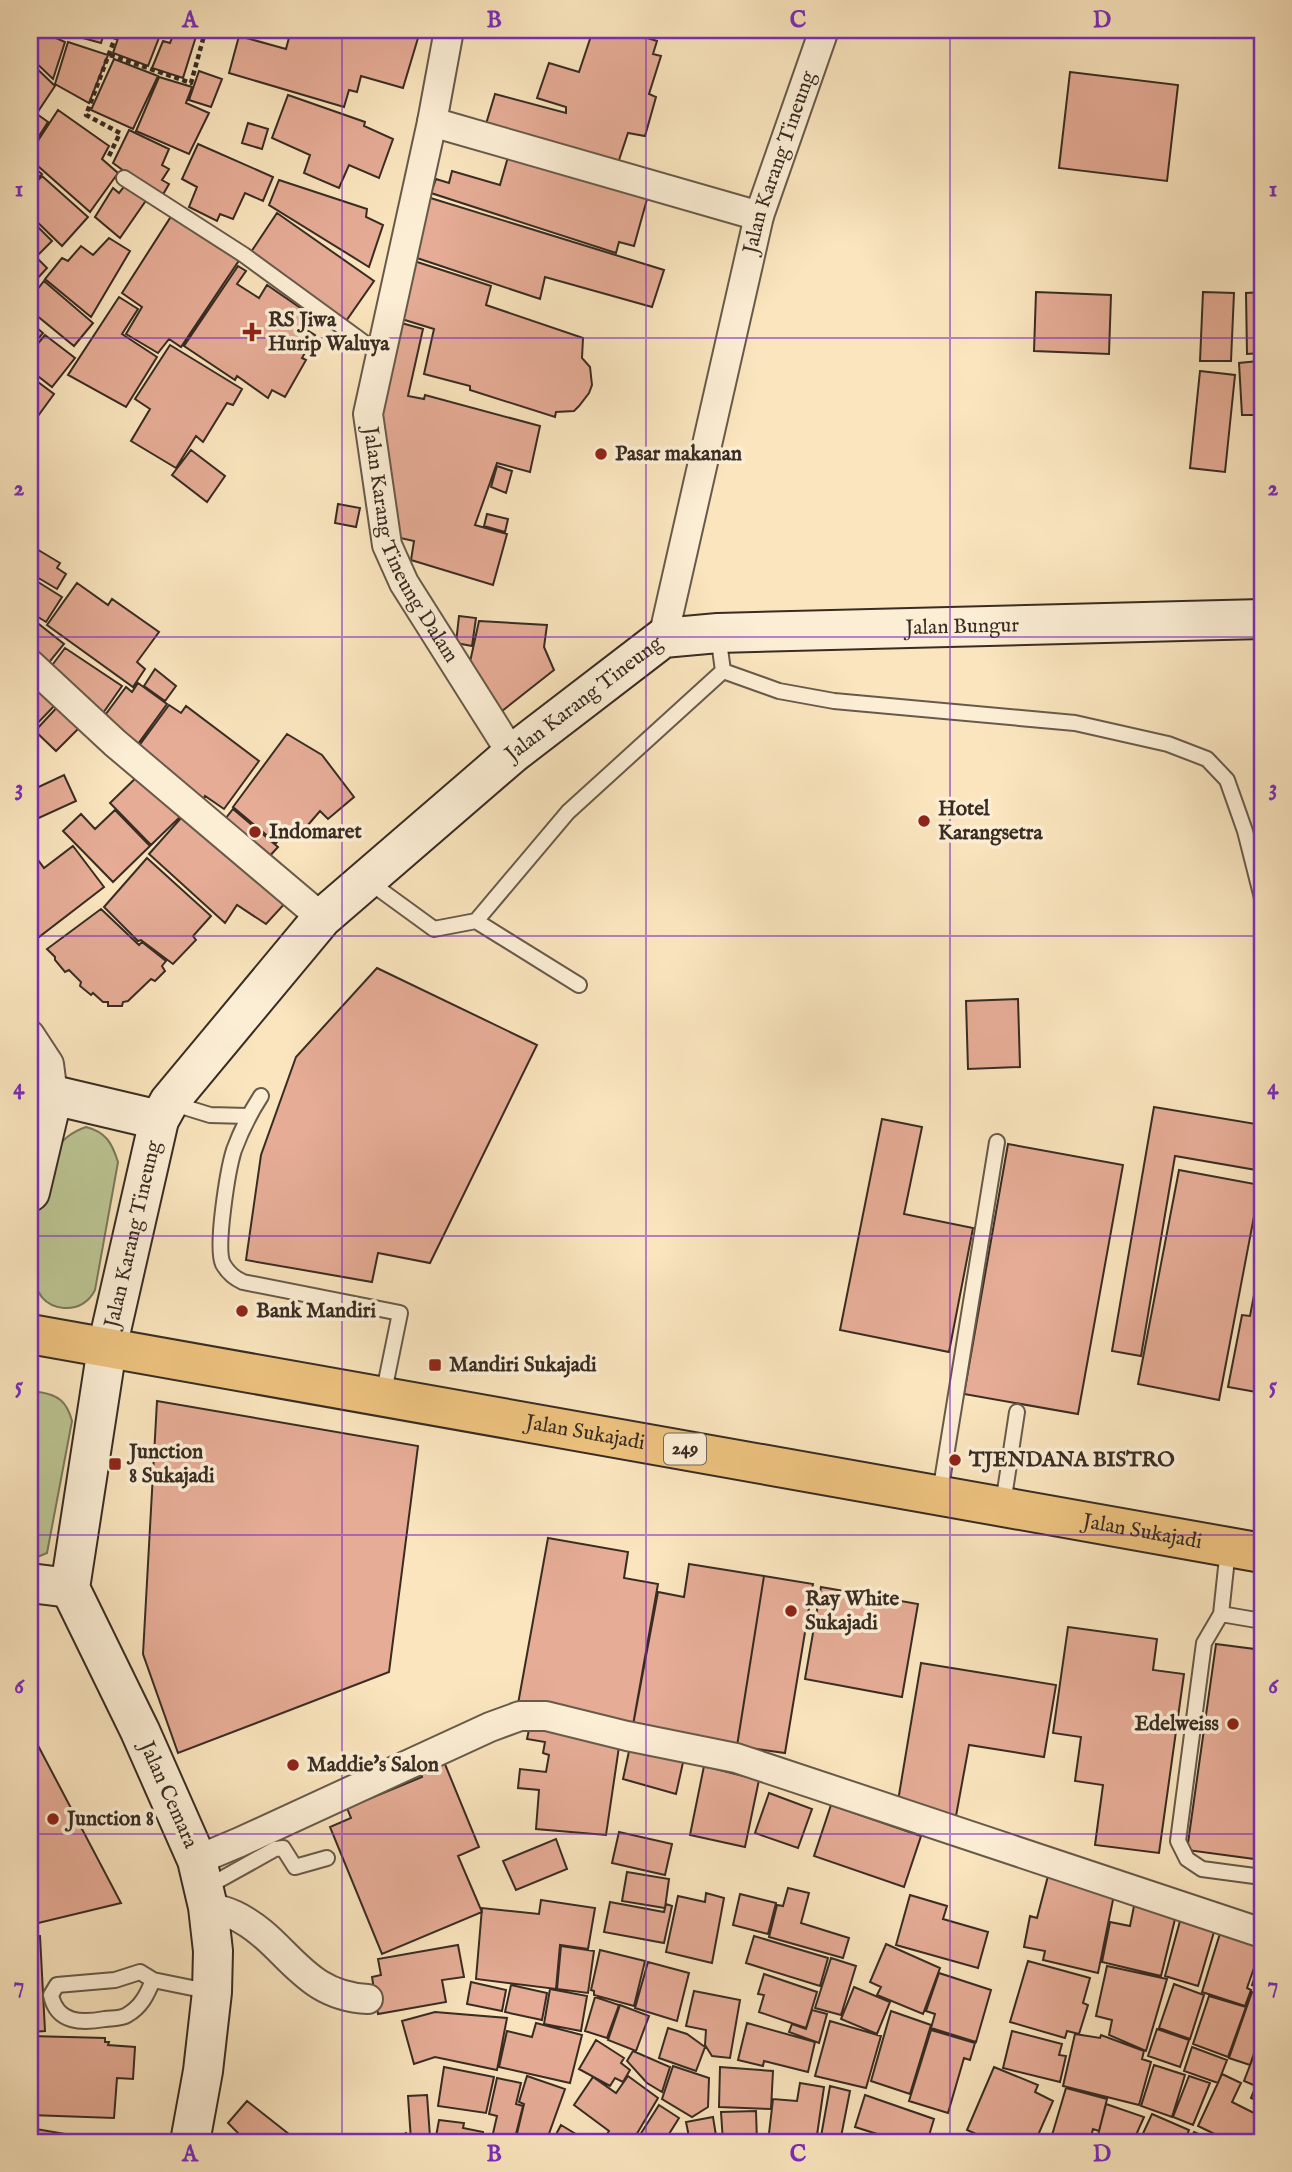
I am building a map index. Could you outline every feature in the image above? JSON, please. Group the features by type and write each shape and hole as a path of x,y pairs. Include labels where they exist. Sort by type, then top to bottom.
{"main road":[{"name":"Jalan Sukajadi","path":"30,1334 1245,1550"}],"street":[{"name":"Jalan Karang Tineung Dalam","path":"449,30 432,122 368,414 387,545 404,583 512,754"},
{"name":"Jalan Karang Tineung","path":"107,1348 164,1111 322,918 512,754 663,638 759,216 824,30"},
{"path":"432,122 759,216"},
{"name":"Jalan Bungur","path":"663,638 718,633 1262,619"},
{"path":"30,664 115,743 322,918"},
{"path":"30,1035 50,1064 53,1095 30,1192"},
{"name":"Jalan Karang Tineung","path":"53,1095 164,1111"},
{"path":"30,1583 70,1588 107,1348"},
{"name":"Jalan Cemara","path":"70,1588 140,1731 203,1885 213,1951 212,1992 203,2070 190,2142"},
{"path":"368,1999 337,1995 324,1989 203,1885 240,1842 489,1727 520,1716 546,1716 736,1758 1262,1933"}],"lane":[{"path":"124,178 244,256 381,355"},
{"path":"718,633 723,671"},
{"path":"723,671 779,691 834,701 1075,723 1168,744 1207,759 1227,780 1245,831 1262,898"},
{"path":"367,880 434,929 476,921 568,812 723,671"},
{"path":"476,921 579,985"},
{"path":"261,1096 248,1116 233,1153 220,1232 222,1262 233,1277 243,1282 400,1313 383,1396"},
{"path":"164,1111 248,1116"},
{"path":"940,1494 997,1142"},
{"path":"1003,1505 1017,1412"},
{"path":"1245,1550 1221,1614 1204,1643 1178,1841 1186,1859 1202,1869 1262,1877"},
{"path":"1221,1614 1262,1621"},
{"path":"203,1885 275,1849 283,1848 295,1867 327,1858"},
{"path":"153,1980 141,2004 125,2017 82,2023 61,2012 52,2001 51,1995 57,1985 115,1980 141,1972 153,1980 212,1992"}],"path":[{"path":"118,30 86,115 120,133 107,160 124,178"},
{"path":"110,55 191,83 205,32"}],"green space":[{"path":"86,1127 99,1132 107,1139 118,1162 95,1290 82,1304 64,1308 46,1301 36,1286 32,1265 33,1241 53,1153 67,1137"},
{"path":"39,1392 61,1400 72,1421 47,1553 30,1560 30,1394"}],"building":[{"path":"30,30 38,30 65,42 53,79 30,57"},
{"path":"54,30 105,30 101,43"},
{"path":"121,30 145,30 160,35 148,66 113,53"},
{"path":"175,30 198,30 183,78 152,68 163,41 170,43"},
{"path":"291,30 389,30 418,38 403,88 361,76 357,92 349,90 344,107 229,73 239,36 286,49"},
{"path":"593,30 622,30 657,41 653,54 661,56 649,94 656,97 645,136 628,133 618,163 486,124 495,94 566,113 566,107 537,98 549,63 579,72"},
{"path":"68,42 108,55 89,103 55,84"},
{"path":"114,59 158,76 133,129 91,110"},
{"path":"30,62 55,86 37,113 30,108"},
{"path":"199,71 222,79 211,107 189,100"},
{"path":"1070,72 1178,85 1167,181 1059,168"},
{"path":"159,77 192,87 186,103 209,113 189,154 136,131"},
{"path":"288,95 365,122 364,126 393,139 379,178 349,165 339,188 304,173 310,155 272,138"},
{"path":"30,109 48,122 30,150"},
{"path":"58,110 109,146 102,159 118,173 90,212 30,159 30,153"},
{"path":"248,123 268,129 262,149 242,143"},
{"path":"129,130 169,149 162,165 169,169 162,180 169,184 161,198 113,163"},
{"path":"198,144 273,177 263,201 245,193 233,219 220,214 217,221 189,207 197,187 182,179"},
{"path":"510,150 649,192 634,246 619,242 616,253 431,193 436,179 449,183 452,171 500,185"},
{"path":"30,164 42,174 30,186"},
{"path":"42,176 88,217 62,246 30,215 30,189"},
{"path":"279,180 367,209 366,217 383,225 369,267 269,205"},
{"path":"126,184 147,199 120,238 95,217 113,188 119,193"},
{"path":"424,196 664,270 652,307 545,277 540,299 408,255"},
{"path":"277,213 374,281 346,321 249,255"},
{"path":"172,215 240,259 181,347 169,339 158,353 126,334 142,307 122,293"},
{"path":"30,219 52,241 36,257 47,268 36,280 30,274"},
{"path":"109,238 130,251 91,317 45,279 62,258 68,261 81,246 93,255"},
{"path":"408,259 491,286 486,305 583,338 582,358 590,367 592,385 579,406 574,411 556,412 555,417 470,390 470,386 424,374 434,329 395,317"},
{"name":"RS Jiwa Hurip Waluya","path":"238,266 246,271 237,284 259,298 267,285 315,318 307,330 315,335 302,358 306,360 285,397 272,390 268,398 237,376 235,380 184,346"},
{"path":"44,281 93,323 74,346 30,310 30,299"},
{"path":"1036,292 1111,295 1109,354 1034,351"},
{"path":"1203,292 1234,293 1231,361 1200,361"},
{"path":"1262,292 1262,353 1247,354 1246,293"},
{"path":"119,297 138,309 122,334 157,357 126,407 68,375"},
{"path":"394,321 423,329 408,396 424,399 425,395 540,426 530,472 497,463 475,525 507,534 493,585 411,560 414,541 391,536 373,413"},
{"path":"30,322 43,333 30,348"},
{"path":"45,335 75,358 52,387 30,370 30,353"},
{"path":"170,345 242,389 233,405 227,403 203,442 196,436 176,468 131,441 150,409 135,399"},
{"path":"1258,361 1261,415 1242,415 1239,363"},
{"path":"1200,371 1235,375 1225,472 1190,468"},
{"path":"30,376 54,394 30,427"},
{"path":"191,450 225,476 207,502 172,475"},
{"path":"497,466 512,471 506,493 491,487"},
{"path":"338,504 360,508 356,527 335,523"},
{"path":"487,514 508,519 505,532 484,526"},
{"path":"30,545 60,563 57,568 66,574 57,589 30,573"},
{"path":"30,577 62,597 46,622 30,612"},
{"path":"77,583 108,605 112,599 159,632 137,662 145,669 133,687 47,625"},
{"path":"459,616 476,618 472,646 456,643"},
{"path":"30,617 64,644 42,671 30,661"},
{"path":"479,621 547,625 544,647 554,670 497,715 468,671"},
{"path":"65,648 122,686 96,723 44,676"},
{"path":"155,669 176,686 165,701 144,686"},
{"path":"30,676 57,703 30,731"},
{"path":"138,683 167,704 135,748 100,722 126,687 132,692"},
{"path":"62,702 84,723 56,751 35,731"},
{"path":"169,705 181,713 186,706 259,761 224,809 205,796 200,804 133,754"},
{"path":"287,734 322,755 354,797 328,819 320,811 295,840 285,832 276,843 233,807"},
{"path":"143,771 184,813 151,845 110,803"},
{"path":"64,775 76,801 30,822 30,791"},
{"path":"233,809 278,847 266,860 222,823"},
{"path":"115,810 150,846 113,882 63,831 81,814 95,829"},
{"path":"181,818 288,900 266,924 237,905 225,923 149,854"},
{"path":"73,846 104,887 39,937 30,925 30,849 44,868"},
{"path":"147,858 211,916 193,936 196,940 173,964 141,940 138,941 104,907"},
{"path":"101,909 139,945 142,942 166,961 162,966 165,971 155,981 151,979 128,1001 123,1002 122,1006 108,1006 108,1002 103,1002 93,993 91,995 80,986 81,982 69,970 65,972 47,949"},
{"path":"377,968 537,1045 430,1263 378,1253 372,1282 246,1260 261,1155 296,1057"},
{"path":"1018,999 1020,1067 968,1069 966,1001"},
{"path":"1154,1107 1262,1125 1262,1171 1175,1156 1141,1356 1112,1351"},
{"path":"882,1119 922,1127 904,1214 973,1228 949,1352 840,1330"},
{"path":"1008,1144 1123,1165 1078,1414 964,1394"},
{"path":"1179,1170 1260,1185 1219,1400 1138,1384"},
{"path":"1262,1201 1262,1247 1254,1246"},
{"path":"1262,1253 1262,1393 1228,1387 1242,1315 1250,1316"},
{"path":"157,1401 418,1446 389,1672 178,1753 143,1654"},
{"path":"548,1538 628,1552 624,1578 658,1584 633,1725 518,1704"},
{"path":"689,1564 764,1576 737,1746 633,1725 658,1592 684,1597"},
{"path":"764,1576 813,1584 785,1753 737,1746"},
{"path":"821,1587 918,1604 902,1697 805,1679"},
{"path":"1068,1627 1157,1639 1153,1670 1184,1674 1159,1853 1095,1845 1103,1785 1075,1781 1081,1737 1053,1733"},
{"path":"1216,1644 1262,1650 1262,1860 1187,1850"},
{"path":"921,1663 1056,1685 1044,1757 969,1745 956,1816 897,1807"},
{"name":"Junction 8","path":"30,1706 38,1708 33,1736 121,1903 30,1925"},
{"path":"530,1725 620,1740 606,1835 536,1829 539,1790 518,1788 520,1769 546,1772 549,1755 543,1753 545,1742 527,1739"},
{"path":"631,1742 684,1758 676,1794 623,1779"},
{"path":"442,1757 479,1847 458,1856 482,1912 382,1954 330,1827 351,1818 347,1808 422,1777 418,1767"},
{"path":"704,1766 759,1780 745,1847 690,1835"},
{"path":"769,1793 812,1809 798,1848 755,1833"},
{"path":"831,1805 921,1836 904,1887 814,1856"},
{"path":"619,1832 672,1844 665,1875 612,1863"},
{"path":"556,1839 567,1869 516,1890 503,1861"},
{"path":"627,1872 669,1879 665,1908 622,1901"},
{"path":"1048,1876 1115,1890 1098,1973 1043,1960 1045,1951 1024,1947 1030,1916 1037,1918"},
{"path":"788,1888 809,1893 801,1923 849,1938 843,1958 769,1937 777,1905 783,1906"},
{"path":"706,1893 724,1898 712,1963 666,1952 678,1896 705,1902"},
{"path":"740,1894 776,1903 768,1934 733,1925"},
{"path":"910,1895 947,1906 943,1919 988,1932 978,1968 896,1945"},
{"path":"541,1900 595,1908 588,1949 560,1945 556,1989 476,1979 482,1908 539,1914"},
{"path":"1135,1901 1177,1911 1161,1976 1102,1962 1110,1922 1130,1926"},
{"path":"610,1902 664,1912 666,1904 672,1906 664,1943 604,1932"},
{"path":"1180,1921 1214,1932 1198,1986 1165,1976"},
{"path":"1222,1927 1262,1945 1247,1988 1251,1990 1245,2006 1202,1992"},
{"path":"40,1936 45,2031 30,2032 30,1937"},
{"path":"754,1936 828,1958 820,1986 746,1963"},
{"path":"886,1944 940,1968 923,2014 877,1995 881,1987 870,1982"},
{"path":"458,1945 464,1977 442,1980 446,2002 378,2014 372,1977 381,1975 378,1959"},
{"path":"561,1946 594,1951 588,1993 557,1989"},
{"path":"600,1950 645,1961 634,2006 594,1995 591,1990"},
{"path":"1262,1955 1262,1988 1252,1985"},
{"path":"831,1958 856,1966 841,2015 815,2008"},
{"path":"1028,1961 1090,1978 1083,2003 1088,2005 1079,2034 1067,2031 1065,2038 1010,2022"},
{"path":"648,1962 689,1973 677,2021 635,2008"},
{"path":"1107,1966 1167,1979 1146,2051 1109,2035 1112,2020 1096,2016"},
{"path":"939,1973 991,1990 976,2042 931,2028 935,2014 926,2011"},
{"path":"764,1974 817,1992 806,2028 759,2012 764,1995 758,1994"},
{"path":"471,1982 506,1990 502,2011 467,2004"},
{"path":"1174,1984 1204,1995 1190,2039 1159,2028"},
{"path":"511,1985 547,1993 542,2020 505,2012"},
{"path":"854,1987 890,2002 877,2034 841,2019"},
{"path":"550,1989 587,1996 581,2031 544,2024"},
{"path":"694,1991 740,2000 730,2058 712,2056 705,2045 706,2030 686,2026"},
{"path":"1252,1992 1262,1995 1262,2030 1250,2065 1229,2058"},
{"path":"1209,1996 1246,2007 1228,2057 1193,2044"},
{"path":"595,1997 619,2005 607,2038 585,2031"},
{"path":"620,2005 649,2016 636,2051 608,2040"},
{"path":"812,2010 827,2014 819,2043 789,2032 792,2024 806,2029"},
{"path":"891,2011 931,2025 910,2094 871,2081"},
{"path":"435,2012 507,2018 497,2070 435,2057 414,2064 402,2021"},
{"path":"830,2021 881,2036 866,2088 815,2076"},
{"path":"536,2023 582,2035 570,2083 499,2067 507,2031 532,2037"},
{"path":"747,2023 815,2042 808,2072 764,2061 763,2066 738,2060"},
{"path":"668,2028 687,2034 705,2047 696,2071 659,2058"},
{"path":"1157,2029 1189,2040 1180,2067 1148,2056"},
{"path":"931,2030 975,2043 970,2060 964,2058 948,2113 909,2101"},
{"path":"1012,2031 1062,2044 1059,2055 1066,2056 1060,2082 1003,2068"},
{"path":"1075,2034 1100,2038 1101,2035 1144,2051 1142,2059 1151,2062 1139,2105 1063,2086"},
{"path":"1262,2034 1262,2103 1251,2098 1256,2086 1244,2081"},
{"path":"30,2036 105,2038 105,2042 109,2042 108,2045 135,2047 133,2079 117,2078 114,2118 30,2115"},
{"path":"596,2040 624,2058 621,2063 630,2070 623,2082 615,2078 610,2086 579,2069"},
{"path":"1192,2047 1227,2060 1218,2083 1184,2071"},
{"path":"633,2051 670,2067 662,2092 647,2083 627,2061"},
{"path":"1154,2065 1185,2075 1172,2117 1141,2106"},
{"path":"673,2066 709,2078 708,2107 692,2117 662,2099"},
{"path":"444,2067 494,2077 486,2113 438,2106"},
{"path":"720,2067 773,2071 771,2109 719,2107"},
{"path":"994,2067 1038,2085 1035,2092 1053,2101 1035,2142 994,2142 967,2130"},
{"path":"1222,2074 1241,2083 1232,2102 1262,2117 1251,2142 1231,2142 1198,2126"},
{"path":"527,2076 565,2089 546,2142 515,2142 524,2104 519,2102"},
{"path":"628,2076 658,2098 632,2142 602,2142 609,2131 574,2105 593,2077 616,2093"},
{"path":"1189,2076 1210,2083 1193,2125 1173,2117"},
{"path":"497,2078 521,2083 516,2104 523,2106 514,2142 491,2142 497,2116 489,2114"},
{"path":"800,2083 824,2087 816,2142 768,2142 773,2099 797,2101"},
{"path":"830,2086 850,2091 840,2142 820,2142"},
{"path":"1066,2088 1107,2099 1099,2131 1093,2129 1090,2140 1095,2142 1050,2142"},
{"path":"427,2095 430,2137 411,2140 408,2096"},
{"path":"865,2095 934,2119 927,2142 892,2142 893,2139 855,2127"},
{"path":"247,2101 299,2142 234,2142 240,2135 228,2123"},
{"path":"1106,2104 1144,2117 1133,2142 1107,2142 1097,2139"},
{"path":"659,2105 679,2118 664,2142 646,2142 638,2138"},
{"path":"756,2111 757,2142 723,2142 721,2112"},
{"path":"1152,2114 1189,2130 1184,2142 1139,2142"},
{"path":"713,2117 717,2142 690,2142 686,2122"},
{"path":"439,2120 464,2123 463,2128 483,2132 481,2142 435,2142"},
{"path":"561,2125 589,2142 552,2142"},
{"path":"30,2128 89,2138 88,2142 30,2142"},
{"path":"1194,2132 1216,2142 1189,2142"},
{"path":"406,2133 411,2142 387,2142"}],"place":[{"name":"RS Jiwa Hurip Waluya","path":"252,332"},
{"name":"Pasar makanan","path":"601,454"},
{"name":"Hotel Karangsetra","path":"924,821"},
{"name":"Indomaret","path":"255,832"},
{"name":"Bank Mandiri","path":"242,1311"},
{"name":"Mandiri Sukajadi","path":"435,1365"},
{"name":"TJENDANA BISTRO","path":"955,1460"},
{"name":"Junction 8 Sukajadi","path":"115,1464"},
{"name":"Ray White Sukajadi","path":"791,1611"},
{"name":"Edelweiss","path":"1233,1724"},
{"name":"Maddie's Salon","path":"293,1765"},
{"name":"Junction 8","path":"53,1819"}]}
